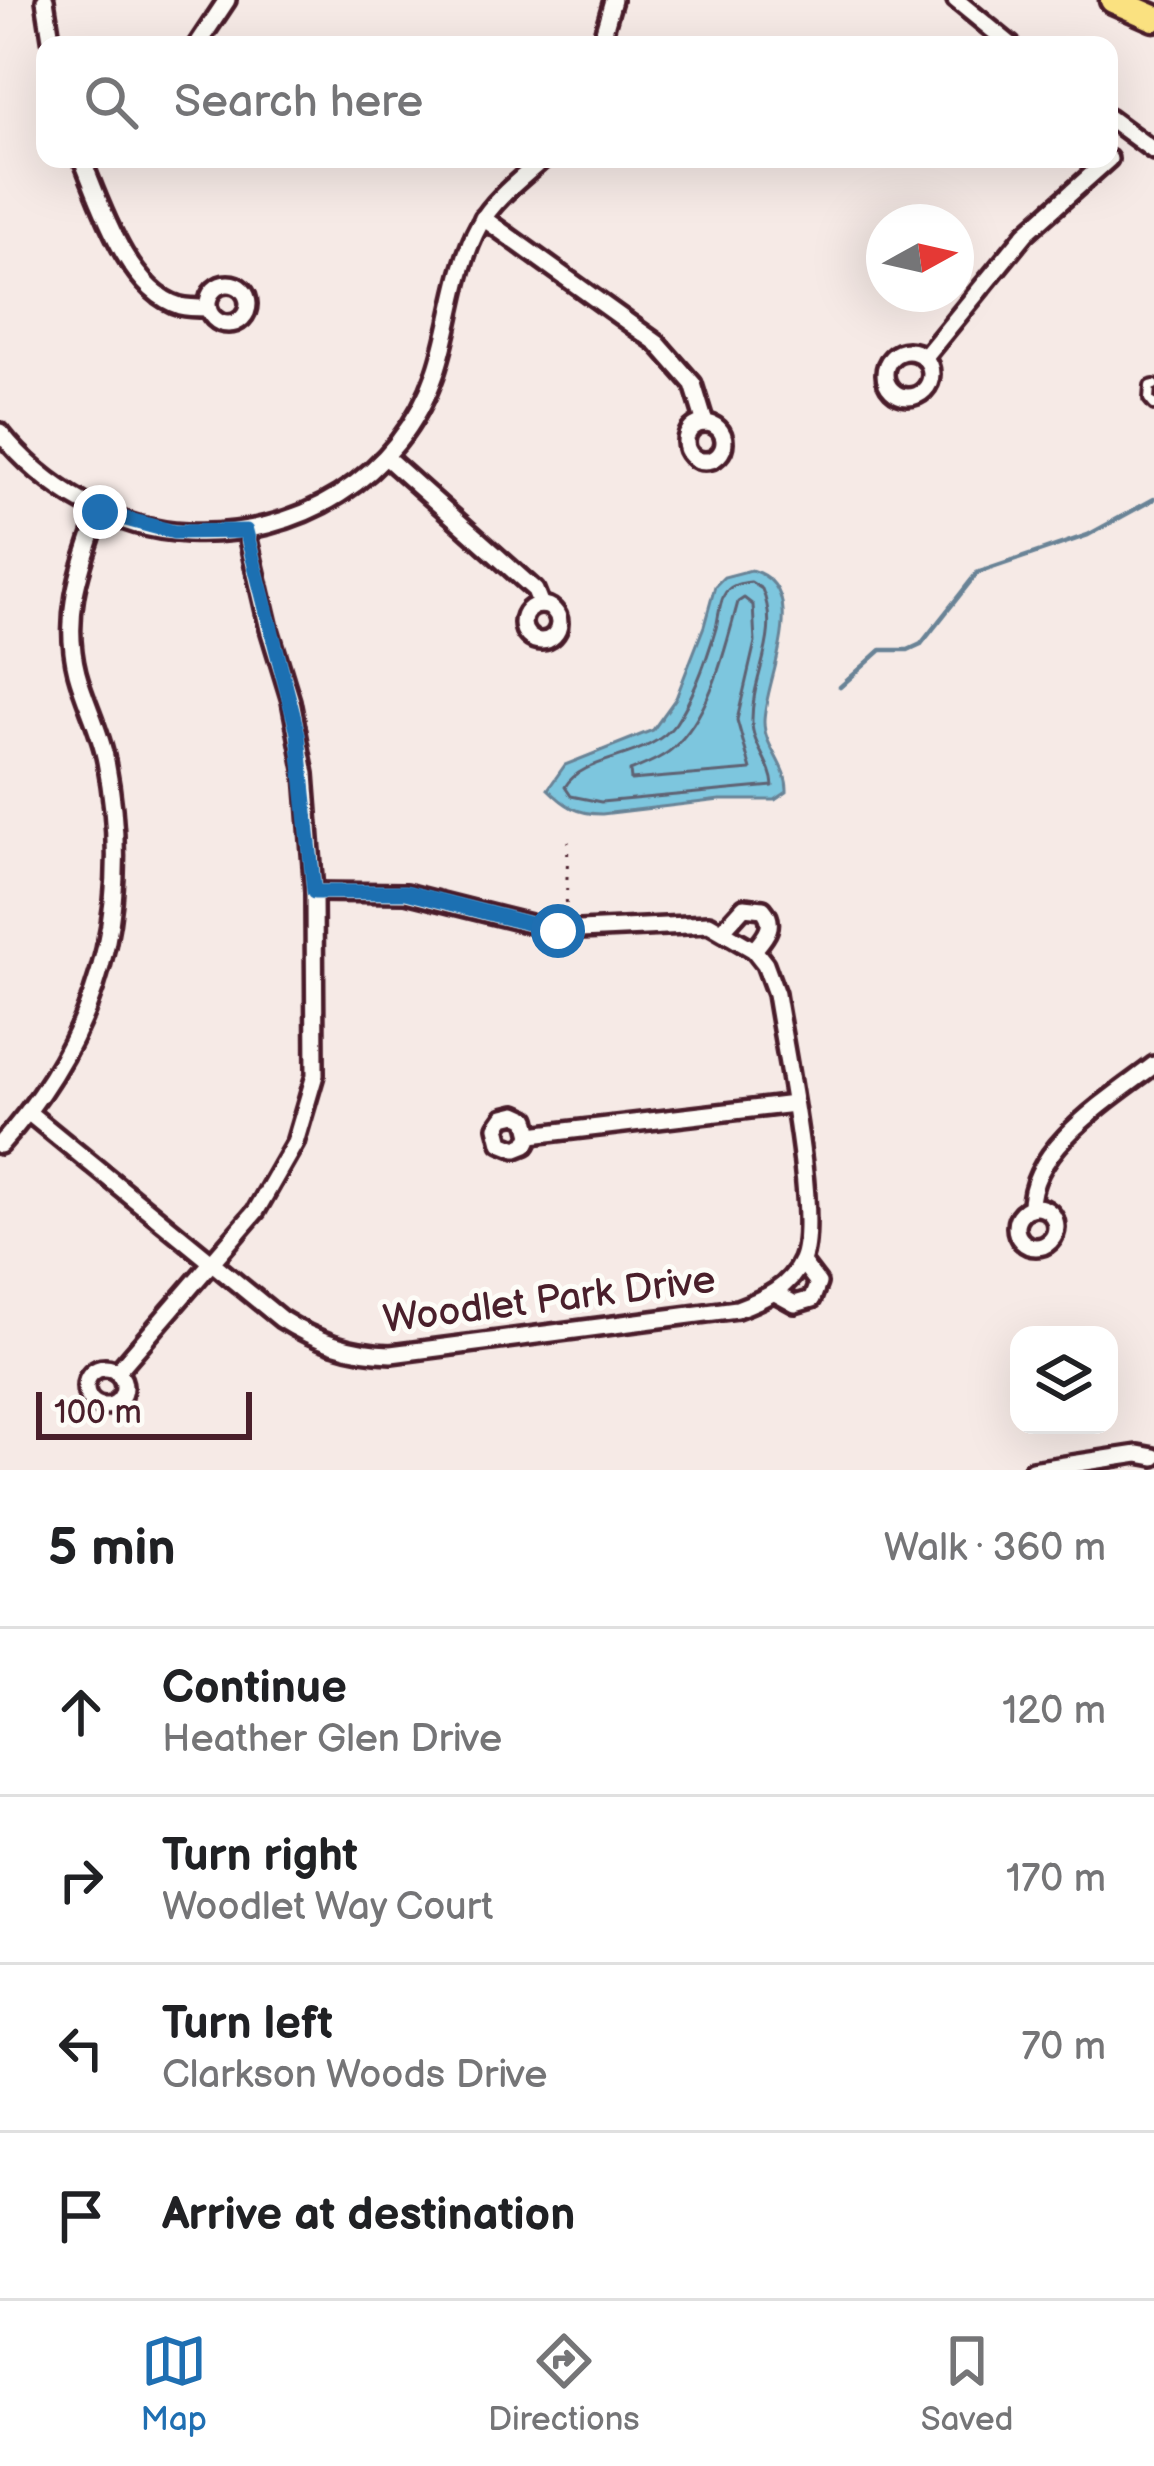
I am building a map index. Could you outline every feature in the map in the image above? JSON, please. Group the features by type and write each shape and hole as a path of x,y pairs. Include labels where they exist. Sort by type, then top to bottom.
{"main road":[{"path":"1113,0 1154,18"}],"street":[{"path":"45,0 51,36"},
{"path":"203,36 227,0"},
{"path":"603,36 613,0"},
{"path":"956,0 1000,36"},
{"path":"1118,125 1154,151"},
{"path":"1118,151 1134,137"},
{"path":"86,168 139,276 182,307 208,308"},
{"path":"0,432 40,475 100,512 174,532 246,531 319,506 372,473 387,458 429,391 460,269 483,218 533,168"},
{"path":"924,358 1027,232 1099,168"},
{"path":"483,218 657,343 693,385 705,423"},
{"path":"387,458 535,590 542,605"},
{"path":"0,1145 29,1113 79,1034 109,937 115,874 109,781 102,743 77,672 70,610 100,512"},
{"path":"117,1372 275,1183 315,1075 314,892 298,734 246,531"},
{"path":"314,892 406,892 558,931 689,922 723,930 754,950 766,964 776,994 808,1220 802,1262 818,1283 812,1300 795,1304 775,1294"},
{"path":"723,930 745,907 763,909 769,929 754,950"},
{"path":"1031,1208 1031,1188 1051,1154 1101,1104 1154,1065"},
{"path":"531,1136 794,1105"},
{"name":"Woodlet Park Drive","path":"29,1113 210,1264 301,1332 345,1349 391,1354 737,1309 775,1294 802,1262"},
{"path":"1032,1470 1138,1454 1154,1456"}],"lane":[{"path":"1154,385 1149,399 1154,405"}],"path":[{"path":"566,916 568,841"}],"water":[{"path":"751,570 770,580 780,595 782,637 764,722 787,792 775,800 720,800 602,814 578,811 560,800 548,789 565,765 653,730 676,698 715,586 724,577"}],"waterway":[{"path":"840,687 881,650 908,650 921,644 977,573 1088,535 1154,499"}],"route":[{"path":"100,512 174,532 246,531 298,734 314,892 406,892 558,931"}]}
